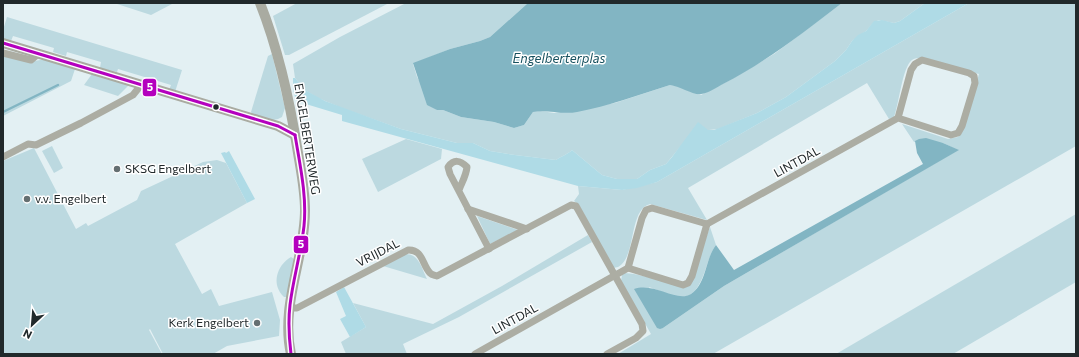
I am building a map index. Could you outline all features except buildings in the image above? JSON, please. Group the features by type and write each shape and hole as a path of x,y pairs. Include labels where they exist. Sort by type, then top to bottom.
{"street":[{"name":"ENGELBERTERWEG","path":"260,3 277,50 292,116 305,209 289,308 289,338 291,354"},
{"path":"3,43 278,126 295,134"},
{"path":"3,53 31,60 38,54"},
{"path":"922,60 969,73 974,76 975,83 962,126 958,133 951,135 898,118 911,70 915,64 922,60"},
{"path":"3,157 28,144 36,145 133,96 141,85"},
{"path":"278,126 292,116"},
{"name":"LINTDAL","path":"707,224 898,118"},
{"path":"459,190 489,249"},
{"name":"VRIJDAL","path":"289,308 297,308 408,250 414,250 420,254 430,273 436,276 571,205 576,206 642,324 643,331 636,338 607,354"},
{"path":"652,208 707,224 692,276 688,283 683,285 628,268 642,218 646,210 652,208"},
{"path":"468,209 527,229"},
{"name":"LINTDAL","path":"475,354 628,268"}],"shaded area":[{"path":"114,3 172,3 172,4 151,15"},
{"path":"297,3 389,3 289,55 285,55 273,16"},
{"path":"406,3 528,3 490,37 450,49 413,64 417,77 437,110 443,110 461,117 494,122 514,128 524,125 533,112 541,111 554,113 615,103 670,85 701,95 774,54 842,3 925,3 900,21 894,23 879,20 874,22 866,31 852,41 846,50 835,61 786,97 757,113 718,129 709,130 680,147 666,164 650,170 637,179 617,179 602,175 572,150 556,160 515,155 490,151 473,143 457,143 401,129 318,98 305,90 295,78 293,64 340,37"},
{"path":"925,3 969,3 657,182 637,188 622,190 578,186 342,121 342,115 296,101 293,89 293,78 295,78 305,90 325,101 401,129 457,143 473,143 490,151 556,160 572,150 602,175 617,179 637,179 650,170 666,164 698,122 708,130 714,130 757,113 786,97 835,61 846,50 852,41 858,35 866,31 874,21 882,20 894,23 900,21"},
{"path":"969,3 1076,3 1076,146 713,354 618,354 651,334 621,281 622,275 625,273 634,274 688,286 710,227 716,245 712,251 700,284 695,290 689,295 679,297 649,287 663,328 724,286 958,150 943,143 914,142 902,124 948,139 958,137 962,132 979,74 921,58 914,59 907,67 894,117 889,119 867,83 688,188 707,220 650,204 643,208 638,215 635,224 628,254 624,262 618,267 613,268 579,205 574,201 579,194 578,186 622,190 657,182"},
{"path":"7,17 182,70 175,92 169,90 171,85 118,69 117,72 100,68 101,62 67,52 66,56 53,52 54,48 13,36 11,41 3,39 3,30"},
{"path":"272,54 285,108 282,117 273,120 252,114 251,112 268,56"},
{"path":"3,56 29,62 46,59 75,69 71,81 3,116"},
{"path":"92,74 129,85 118,96 84,85"},
{"path":"406,139 442,149 441,159 378,192 362,159"},
{"path":"52,146 63,168 54,173 42,151"},
{"path":"34,148 76,229 86,223 88,226 137,200 141,191 203,162 217,160 226,163 247,203 175,244 202,294 211,289 219,306 272,292 280,320 279,336 227,346 213,354 163,354 150,329 149,330 162,354 3,354 3,161"},
{"path":"229,151 255,199 247,203 221,153 226,153"},
{"path":"1076,214 1076,282 953,354 836,354"},
{"path":"477,216 518,230 490,244"},
{"path":"588,235 592,242 459,317 403,344 407,354 346,354 341,342 366,327 353,303 433,324 502,286"},
{"path":"406,254 414,256 417,259 427,279 383,266"},
{"path":"291,257 294,259 287,297 284,297 278,287 277,276 282,265"},
{"path":"344,287 366,327 350,337 340,319 346,316 336,292"}],"water":[{"name":"Engelberterplas","path":"528,3 842,3 770,56 713,90 704,93 695,94 670,85 589,110 571,113 544,111 533,112 524,125 514,128 494,122 461,117 443,110 437,110 427,105 413,63 450,49 490,37"},
{"path":"926,138 959,150 724,286 663,328 657,328 634,289 650,288 679,296 691,294 700,284 712,251 716,245 734,270 923,164 917,153 915,141"}],"waterway":[{"path":"3,112 58,85"}],"transit line":[{"name":"5","path":"3,43 278,126 295,135"},
{"name":"5","path":"291,354 289,330 290,305 303,236 305,215 305,203 295,135"}],"place":[{"name":"SKSG Engelbert","path":"117,169"},
{"name":"v.v. Engelbert","path":"27,199"},
{"name":"Kerk Engelbert","path":"257,323"}]}
